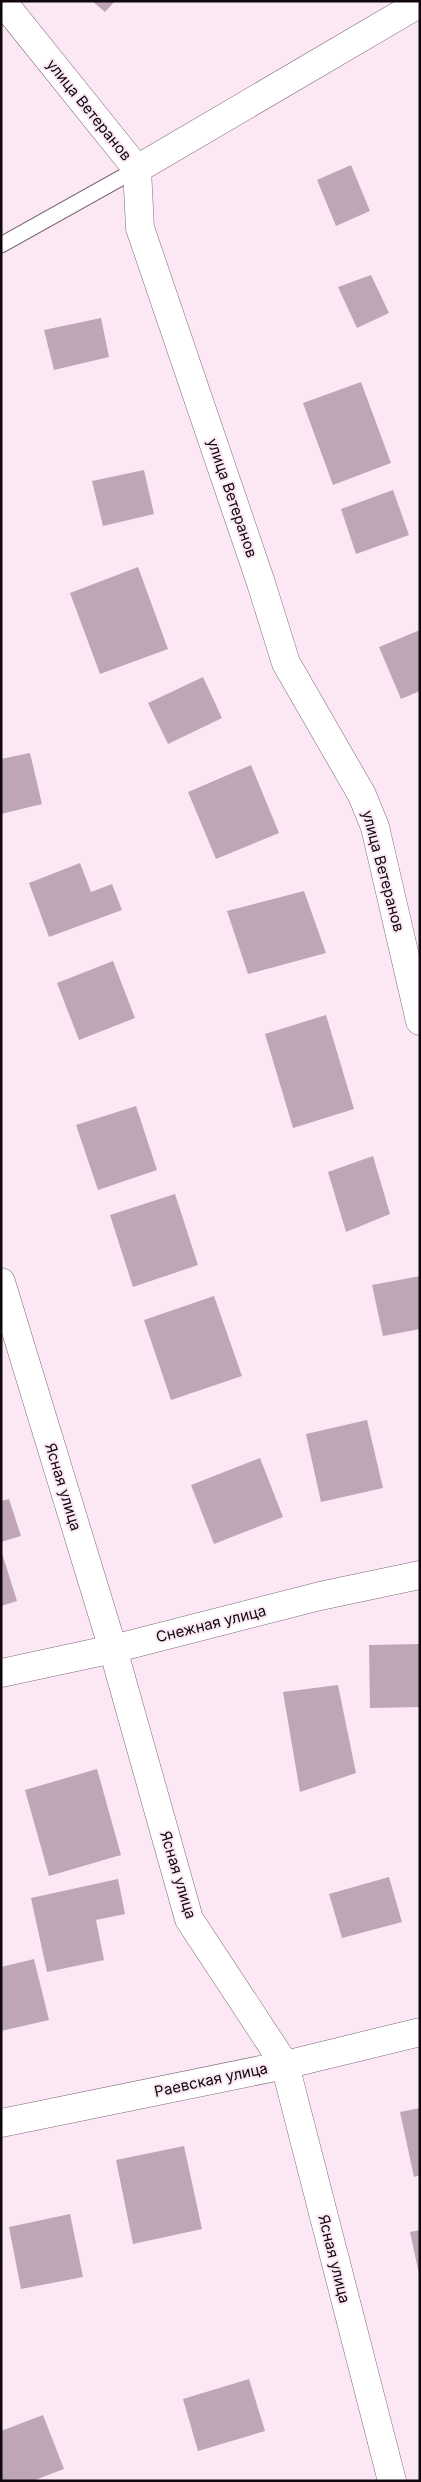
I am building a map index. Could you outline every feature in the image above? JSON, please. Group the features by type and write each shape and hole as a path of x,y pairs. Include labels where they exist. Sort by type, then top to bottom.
{"street":[{"name":"улица Ветеранов","path":"2,1 137,169 140,228 261,583 286,663 362,795 375,827 420,1021"},
{"path":"137,169 420,3"},
{"name":"Ясная улица","path":"1,1282 113,1650 189,1919 285,2065 392,2481"},
{"name":"Снежная улица","path":"1,1673 113,1650 320,1596 420,1575"},
{"name":"Раевская улица","path":"1,2123 285,2065 420,2032"}],"lane":[{"path":"1,245 137,169"}],"building":[{"path":"92,1 115,1 105,12"},
{"path":"351,165 370,211 336,226 317,180"},
{"path":"371,275 389,313 357,328 338,287"},
{"path":"101,318 109,357 54,370 44,330"},
{"path":"361,382 391,463 333,485 303,403"},
{"path":"144,470 154,514 103,526 92,481"},
{"path":"393,490 409,535 356,554 341,509"},
{"path":"138,567 168,649 100,674 70,593"},
{"path":"420,630 420,691 401,699 379,647"},
{"path":"203,677 222,718 168,744 148,703"},
{"path":"30,753 42,804 1,814 1,759"},
{"path":"251,765 279,833 216,859 188,792"},
{"path":"80,863 91,892 112,884 122,910 49,937 29,883"},
{"path":"304,891 326,953 248,974 227,911"},
{"path":"113,961 135,1018 79,1040 57,983"},
{"path":"326,1015 354,1109 293,1128 265,1034"},
{"path":"136,1106 157,1170 98,1190 76,1125"},
{"path":"373,1156 390,1214 346,1232 328,1172"},
{"path":"175,1194 198,1265 133,1287 110,1215"},
{"path":"420,1276 420,1329 383,1336 372,1285"},
{"path":"214,1296 242,1376 171,1400 144,1320"},
{"path":"367,1420 383,1488 321,1502 306,1434"},
{"path":"260,1458 283,1517 214,1544 191,1485"},
{"path":"9,1499 21,1536 1,1542 1,1501"},
{"path":"1,1550 17,1601 1,1606"},
{"path":"420,1644 420,1707 370,1708 369,1645"},
{"path":"338,1685 356,1773 300,1792 283,1692"},
{"path":"97,1769 121,1855 49,1876 25,1790"},
{"path":"389,1877 402,1922 342,1938 329,1894"},
{"path":"118,1879 125,1914 96,1920 104,1960 47,1972 31,1898"},
{"path":"34,1959 49,2020 1,2031 1,1967"},
{"path":"420,2108 420,2175 414,2177 400,2112"},
{"path":"184,2146 202,2229 133,2244 116,2160"},
{"path":"70,2214 83,2277 21,2289 9,2227"},
{"path":"420,2230 420,2274 419,2274 410,2232"},
{"path":"249,2379 265,2431 198,2451 183,2399"},
{"path":"43,2415 64,2469 32,2481 1,2481 1,2431"}]}
